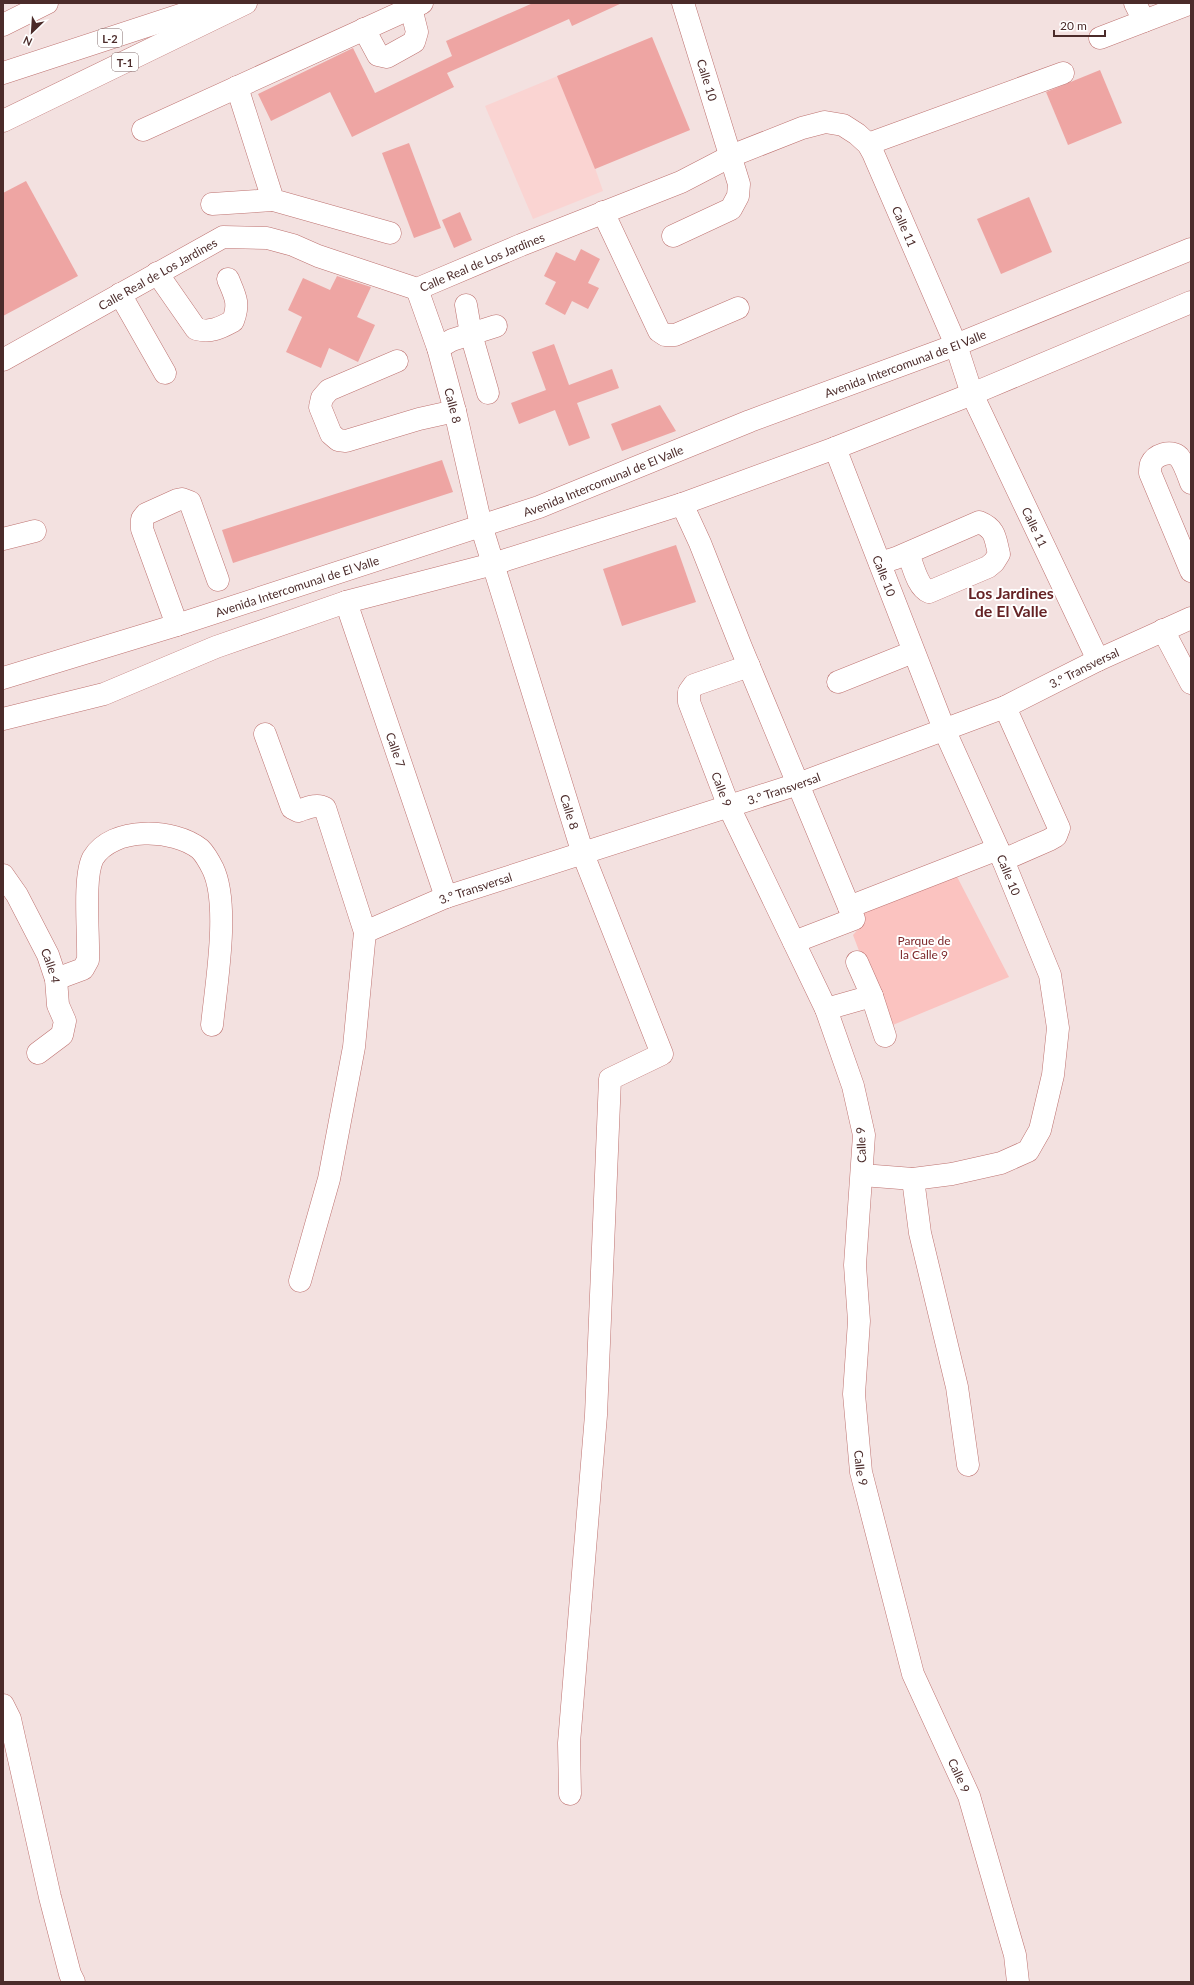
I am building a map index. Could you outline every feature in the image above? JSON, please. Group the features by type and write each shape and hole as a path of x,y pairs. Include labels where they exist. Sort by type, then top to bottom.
{"main road":[{"path":"3,25 47,3"},
{"name":"L-2","path":"3,73 218,3"},
{"name":"T-1","path":"3,121 246,3"},
{"name":"Calle 10","path":"673,236 731,209 736,203 739,184 683,3"},
{"path":"1100,38 1139,12 1191,4"},
{"path":"143,130 417,6 417,32 414,42 387,57 378,55 364,30"},
{"path":"862,139 1062,72"},
{"path":"237,87 274,200"},
{"name":"Calle Real de Los Jardines","path":"3,360 223,237 267,238 292,245 318,256 417,289 603,212 681,182 731,156 802,128 825,122 843,125 862,139"},
{"name":"Calle 11","path":"862,139 873,153 956,345 972,394 1098,660"},
{"path":"212,204 274,200 390,233"},
{"path":"603,212 659,331 665,335 675,335 738,308"},
{"name":"Avenida Intercomunal de El Valle","path":"3,678 177,625 539,507 750,421 956,345 1191,249"},
{"path":"157,273 196,329 205,332 216,330 233,321 238,310 237,300 228,280"},
{"name":"Calle 8","path":"417,289 438,348 455,412 481,525 583,854 662,1054 610,1079 596,1416 569,1743 570,1794"},
{"path":"120,294 165,373"},
{"path":"3,719 104,694 216,647 346,602 493,564 682,504 835,448 972,394 1191,302"},
{"path":"466,304 471,334 488,393"},
{"path":"438,348 452,340 496,326"},
{"path":"397,361 329,390 322,398 320,407 331,434 338,440 346,442 419,419 455,412"},
{"name":"Calle 10","path":"835,448 944,729 1000,855 1050,975 1058,1028 1053,1075 1040,1130 1028,1151 1001,1164 952,1174 913,1179 862,1176"},
{"path":"1191,483 1179,457 1174,454 1167,453 1154,459 1151,465 1150,473 1191,571"},
{"path":"177,625 142,529 142,519 146,514 176,500 182,499 190,502 218,580"},
{"path":"682,504 700,543 749,666 854,919 794,942"},
{"path":"3,539 35,531"},
{"path":"880,563 908,553"},
{"name":"Calle 7","path":"346,602 446,897"},
{"name":"3.° Transversal","path":"365,932 446,897 729,808 1005,707 1098,660 1191,618"},
{"path":"1163,630 1191,683"},
{"path":"838,682 913,652"},
{"name":"Calle 9","path":"749,666 694,685 689,692 689,702 729,808 826,1009 853,1086 864,1135 855,1265 859,1321 854,1394 861,1472 913,1674 969,1796 1015,1955 1018,1982"},
{"path":"849,907 1000,855 1050,840 1056,836 1059,828 1005,707"},
{"path":"265,734 292,808 298,811 321,805 325,808 365,932 354,1047 329,1179 300,1281"},
{"path":"56,979 83,969 88,960 87,876 93,858 99,850 107,842 116,838 141,834 178,838 200,850 214,870 218,888 220,904 220,934 212,1025"},
{"name":"Calle 4","path":"3,875 17,895 48,955 56,979 58,1005 65,1021 62,1035 38,1053"},
{"path":"857,962 872,996 885,1036"},
{"path":"826,1009 872,996"},
{"path":"913,1179 920,1233 957,1387 968,1465"},
{"path":"3,1705 10,1719 50,1897 70,1974 74,1982"}],"shaded area":[{"path":"652,37 690,130 595,168 603,191 533,219 485,106"}],"green space":[{"name":"Parque de la Calle 9","path":"953,869 1009,977 888,1027 853,935 860,927 861,910"}],"building":[{"path":"533,3 622,3 572,26 569,19 447,73 454,87 352,137 330,92 271,121 258,94 353,48 375,93 452,56 446,41"},
{"path":"652,37 690,130 595,169 557,76"},
{"path":"1100,70 1122,123 1068,145 1046,92"},
{"path":"409,143 441,228 414,238 382,153"},
{"path":"26,181 78,276 3,316 3,193"},
{"path":"1029,197 1052,252 1001,274 977,219"},
{"path":"460,212 472,240 454,248 442,220"},
{"path":"581,249 600,259 588,283 599,288 588,309 572,301 565,315 545,304 556,282 544,276 556,252 575,261"},
{"path":"337,276 371,287 357,317 375,325 358,362 329,348 321,368 286,352 302,317 288,310 303,278 330,290"},
{"path":"554,344 569,385 612,369 619,388 577,403 590,438 569,446 555,410 519,424 511,403 546,390 532,352"},
{"path":"660,405 676,431 622,451 611,424"},
{"path":"442,460 453,492 233,563 222,530"},
{"path":"676,545 696,602 622,626 603,569"}],"district":[{"name":"Los Jardines de El Valle","path":"1011,601"}]}
